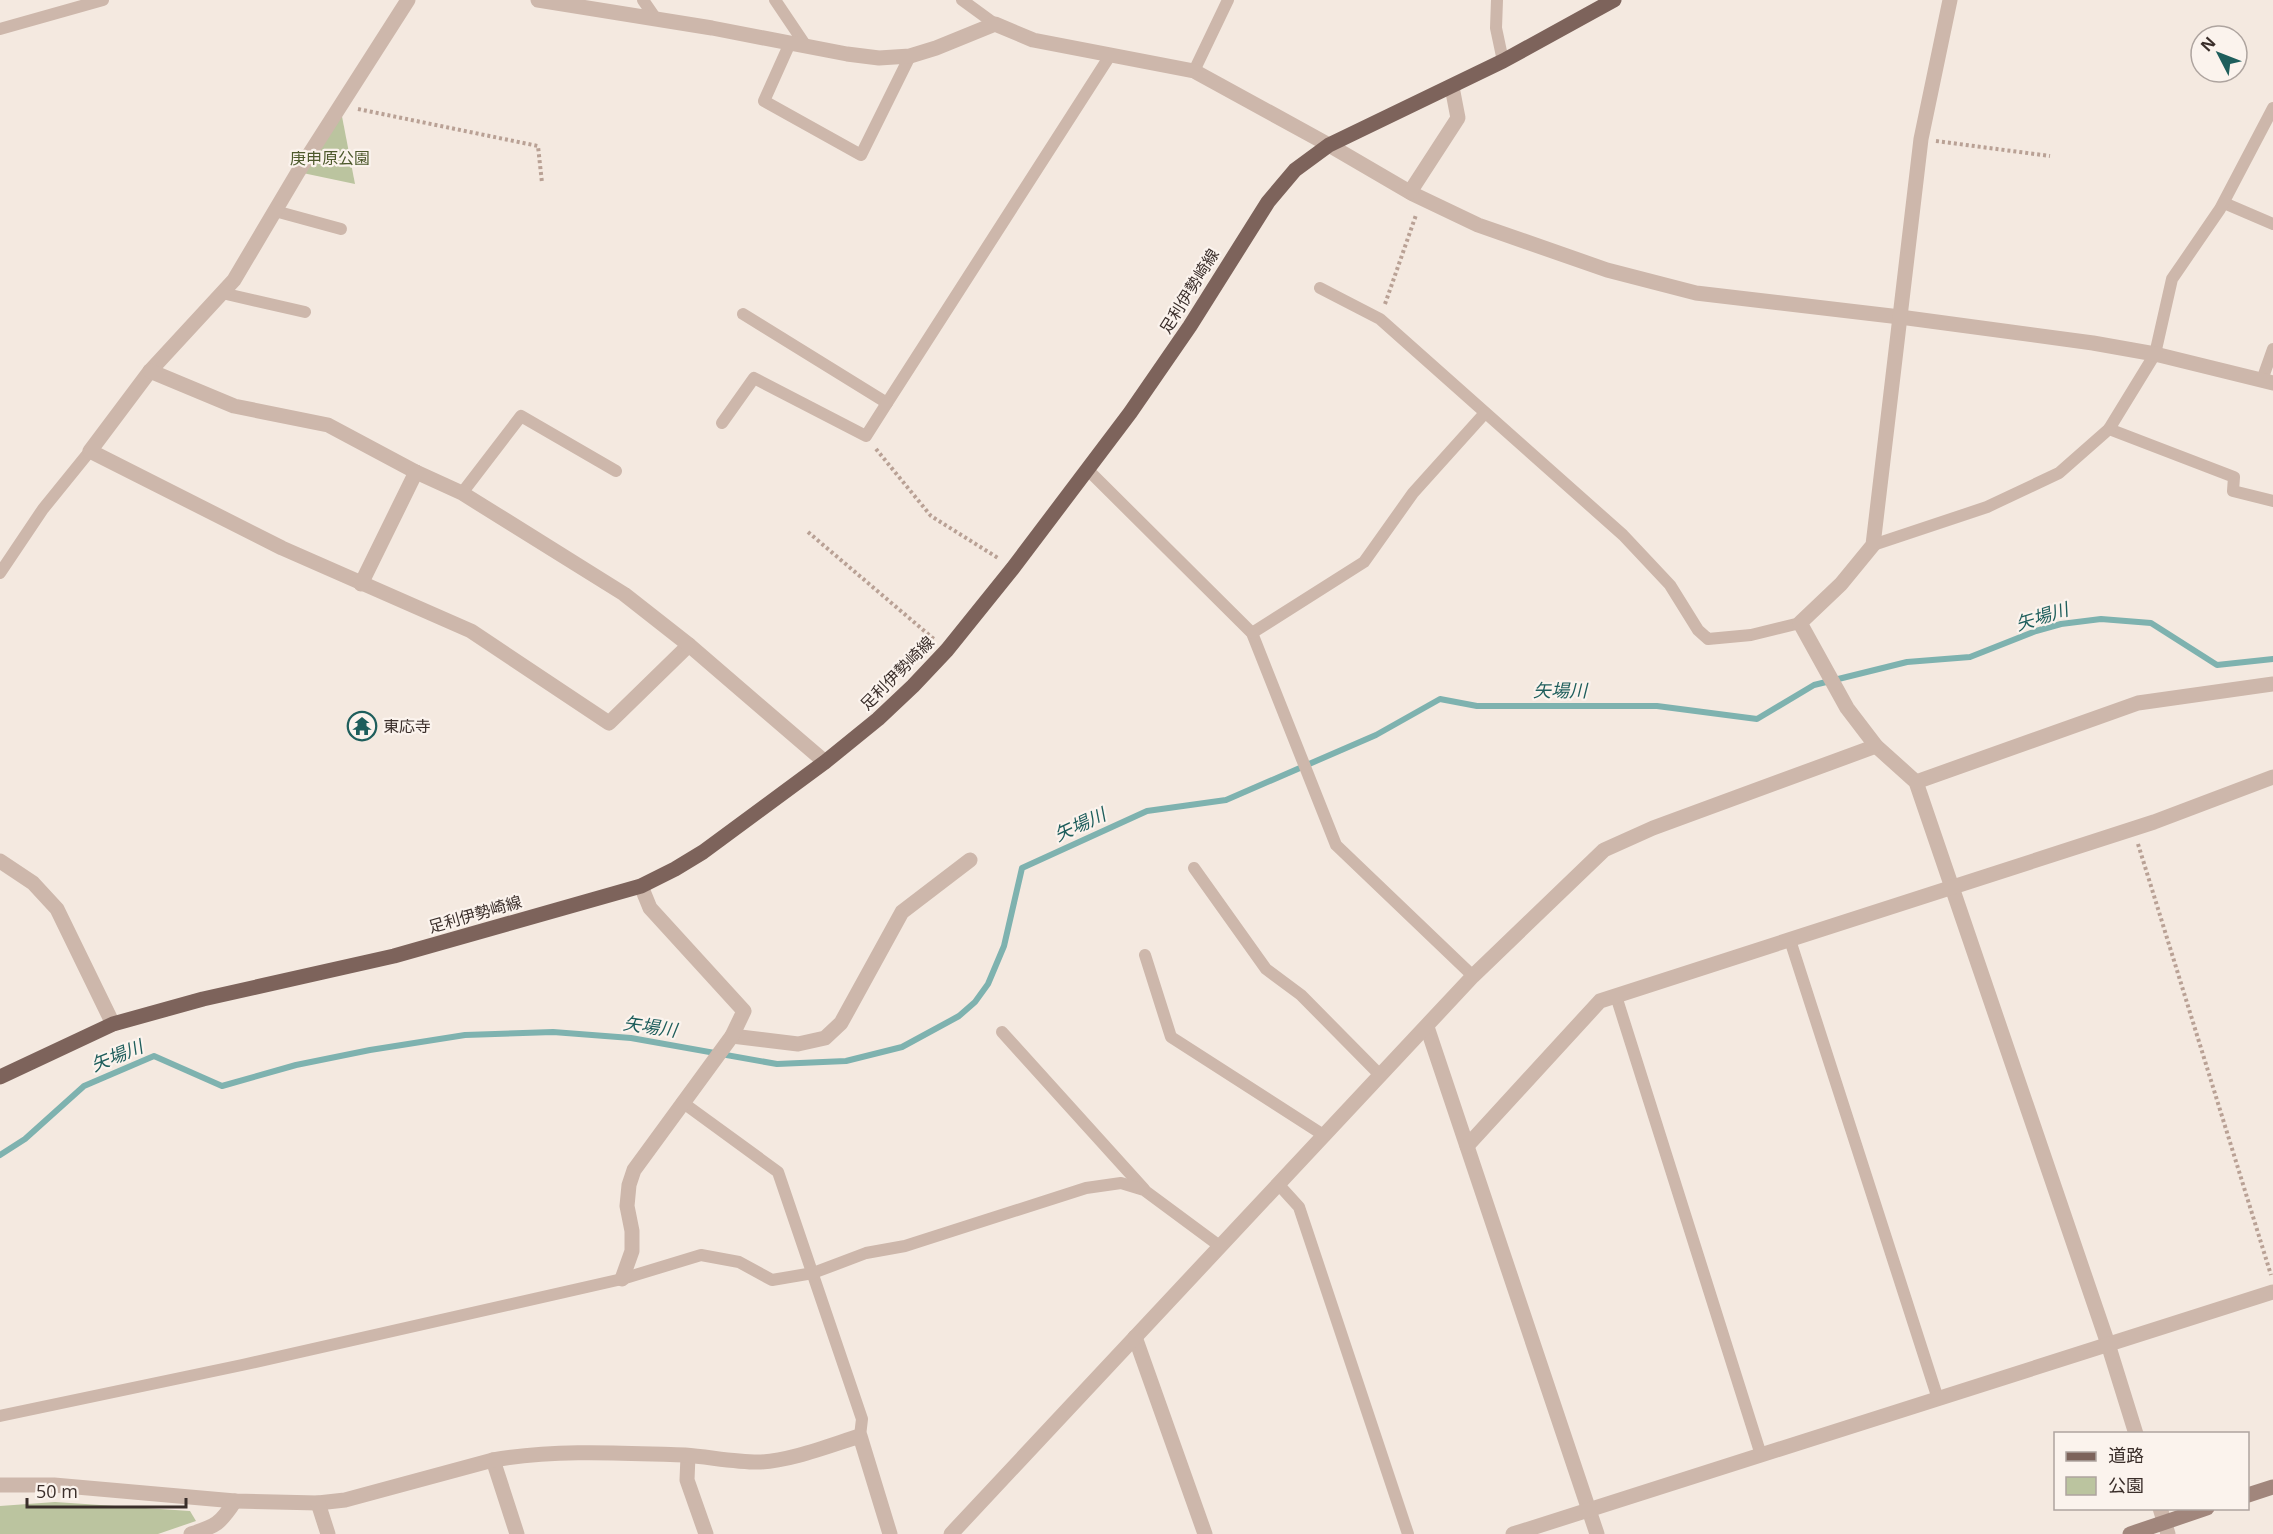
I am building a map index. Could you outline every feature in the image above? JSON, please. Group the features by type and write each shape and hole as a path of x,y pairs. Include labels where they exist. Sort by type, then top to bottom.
{"main road":[{"name":"足利伊勢崎線","path":"0,1077 113,1024 202,999 394,956 641,886 703,852 825,762 878,719 914,686 947,650 1013,568 1130,412 1190,326 1268,202 1295,170 1329,145 1452,87 1614,0"}],"street":[{"path":"408,0 340,106 234,280 150,370 90,451 282,548 471,631 609,723 689,645"},
{"path":"538,0 879,58 910,56 960,40 995,24 1034,40 1194,71 1416,195 1478,225 1607,270 1696,293 1900,317 2155,354 2267,382"},
{"path":"1950,0 1921,139 1873,545 1841,584 1800,623 1847,708 1876,746 1916,782 2108,1344 2135,1432"},
{"path":"1416,195 1458,118 1452,87"},
{"path":"150,370 234,406 328,425 416,472 462,493 624,594 689,645 825,762"},
{"path":"361,584 416,472"},
{"path":"1916,782 2138,703 2273,684"},
{"path":"951,1534 1473,976 1604,850 1653,828 1876,746"},
{"path":"1467,1146 1600,1001 2133,829 2273,777"},
{"path":"732,1036 798,1044 825,1038 842,1023 902,912 970,860"},
{"path":"0,861 33,883 57,909 113,1024"},
{"path":"622,1279 632,1251 632,1231 627,1206 634,1170 732,1036 744,1011 650,908 641,886"},
{"path":"1427,1027 1597,1534"},
{"path":"1513,1534 2273,1292"},
{"path":"1136,1337 1205,1534"},
{"path":"0,1485 54,1485 235,1501 318,1503 345,1500 493,1460 516,1456 575,1453 688,1456 760,1462 860,1436 890,1534"},
{"path":"688,1456 687,1480 706,1534"},
{"path":"493,1460 517,1534"},
{"path":"2249,1494 2273,1486"},
{"path":"191,1534 211,1527 223,1519 235,1501"},
{"path":"318,1503 328,1534"},
{"path":"2130,1534 2204,1510"}],"lane":[{"path":"0,29 103,0"},
{"path":"643,0 656,19"},
{"path":"775,0 806,46"},
{"path":"962,0 995,24"},
{"path":"1194,71 1228,0"},
{"path":"1497,0 1496,27 1503,61"},
{"path":"790,43 764,102 861,155 910,56"},
{"path":"722,423 754,378 866,436 1111,54"},
{"path":"1873,545 1987,507 2059,473 2109,429 2155,354 2172,279 2224,203 2273,108"},
{"path":"2224,203 2273,224"},
{"path":"275,211 341,229"},
{"path":"1320,288 1380,319 1623,535 1670,585 1698,630 1708,639 1750,635 1800,623"},
{"path":"222,293 304,312"},
{"path":"743,314 887,403"},
{"path":"2267,382 2273,349"},
{"path":"1252,633 1364,562 1413,493 1485,412"},
{"path":"462,493 521,416 616,471"},
{"path":"2109,429 2234,477 2233,491 2273,501"},
{"path":"0,573 43,510 90,451"},
{"path":"1087,469 1252,633 1336,845 1473,976"},
{"path":"1194,868 1266,969 1301,995 1381,1076"},
{"path":"1790,940 1938,1398"},
{"path":"1145,955 1171,1037 1325,1136"},
{"path":"1616,996 1761,1455"},
{"path":"1002,1032 1144,1190 1221,1246"},
{"path":"682,1102 778,1172 862,1419 860,1436"},
{"path":"0,1416 242,1365 622,1279 701,1255 740,1262 772,1280 813,1273 866,1253 905,1246 1086,1188 1121,1183 1144,1190"},
{"path":"1279,1185 1299,1207 1408,1534"}],"path":[{"path":"340,106 538,146 542,183"},
{"path":"1921,139 2050,156"},
{"path":"1380,319 1416,195"},
{"path":"866,436 931,516 1013,568"},
{"path":"808,532 947,650"},
{"path":"2133,829 2273,1282"}],"green space":[{"name":"庚申原公園","path":"340,106 355,184 298,172"},
{"path":"55,1502 190,1511 196,1521 158,1534 0,1534 0,1506"}],"waterway":[{"name":"矢場川","path":"0,1155 25,1139 84,1086 154,1056 222,1086 296,1065 370,1050 465,1035 553,1032 631,1038 777,1064 846,1061 902,1047 959,1016 975,1002 988,984 1004,946 1022,868 1147,811 1226,800 1376,735 1440,699 1477,706 1657,706 1757,719 1814,685 1907,662 1970,657 2036,631 2061,624 2101,619 2151,623 2217,665 2273,659"}],"place":[{"name":"東応寺","path":"362,726"}]}
